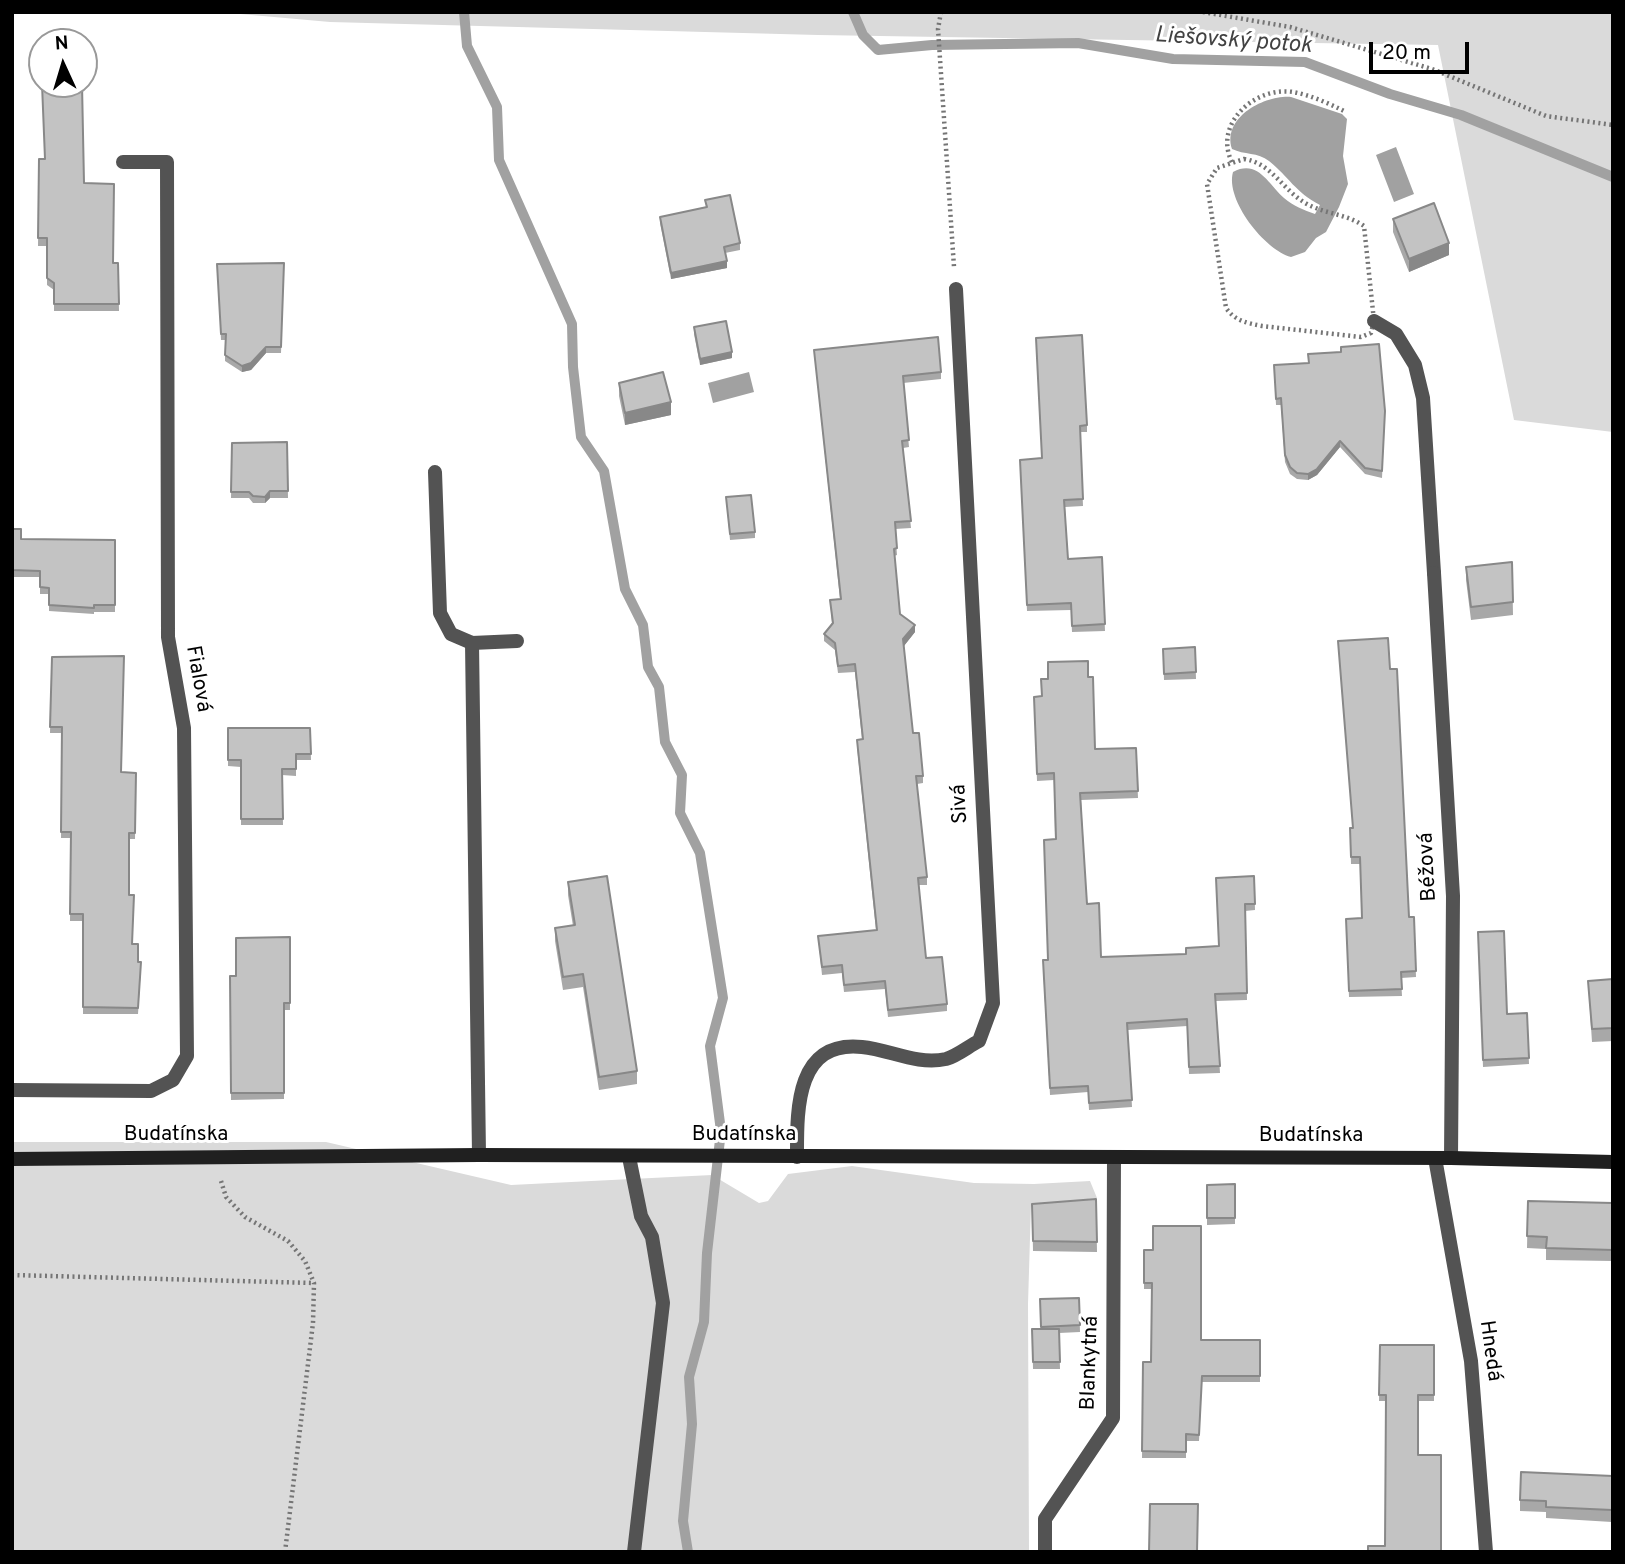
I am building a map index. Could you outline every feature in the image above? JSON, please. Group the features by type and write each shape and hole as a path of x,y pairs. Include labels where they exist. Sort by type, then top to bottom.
{"street":[{"name":"Fialová","path":"12,1090 151,1091 173,1080 187,1056 184,728 168,637 167,162 124,162"},
{"name":"Sivá","path":"797,1157 798,1099 807,1075 821,1056 838,1048 862,1047 916,1060 948,1058 979,1041 993,1003 956,289"},
{"name":"Béžová","path":"1374,321 1395,334 1415,365 1423,398 1452,895 1451,1158"},
{"path":"435,472 440,613 451,634 472,643 517,641"},
{"path":"472,643 478,1155"},
{"name":"Budatínska","path":"12,1158 478,1155 1451,1158 1613,1161"},
{"path":"629,1157 641,1216 652,1237 663,1303 634,1552"},
{"name":"Blankytná","path":"1045,1552 1045,1519 1113,1418 1114,1157"},
{"name":"Hnedá","path":"1435,1158 1471,1361 1486,1552"}],"path":[{"path":"942,12 938,29 956,289"},
{"path":"1203,12 1290,27 1432,69 1546,116 1613,125"},
{"path":"1232,162 1226,144 1231,122 1241,109 1259,99 1292,92 1344,111"},
{"path":"1254,160 1265,166 1294,195 1315,208 1364,226 1374,321 1371,333 1361,337 1262,326 1237,319 1230,313 1226,308 1207,184 1217,169 1232,162 1254,160"},
{"path":"214,1157 226,1197 245,1217 288,1241 305,1261 314,1283 313,1323 285,1552"},
{"path":"12,1275 314,1283"}],"shaded area":[{"path":"218,12 1613,12 1613,432 1514,420 1438,45 818,35 330,22"},
{"path":"1291,97 1342,114 1347,119 1343,156 1348,184 1326,232 1316,238 1305,252 1291,257 1270,245 1249,222 1235,196 1233,172 1242,169 1256,171 1287,201 1299,208 1315,214 1320,205 1298,190 1265,158 1232,149 1231,137 1233,127 1248,110 1269,100"},
{"path":"1396,147 1414,194 1394,202 1376,155"},
{"path":"749,372 754,392 713,403 708,383"},
{"path":"12,1142 326,1142 511,1185 712,1175 759,1203 768,1201 788,1174 852,1166 974,1183 1090,1181 1097,1198 1031,1205 1028,1304 1029,1552 12,1552"}],"building":[{"path":"43,98 82,98 84,183 114,184 113,263 118,263 119,304 54,304 54,283 47,278 47,238 38,238 39,159 45,159"},
{"path":"730,195 740,243 724,247 727,261 671,273 660,217 707,207 705,200"},
{"path":"1434,203 1449,243 1409,259 1393,219"},
{"path":"284,263 281,347 266,347 251,363 242,366 225,355 226,334 221,334 217,264"},
{"path":"726,321 732,352 700,359 694,327"},
{"path":"1082,335 1087,425 1080,426 1083,499 1064,500 1068,559 1102,557 1105,624 1072,626 1071,603 1027,605 1020,460 1042,458 1036,338"},
{"path":"938,337 941,372 903,376 909,440 902,441 911,521 895,522 897,548 894,549 900,614 915,625 903,639 913,733 919,733 923,776 916,776 927,877 918,878 926,958 942,957 947,1004 888,1010 885,981 844,985 842,965 822,967 818,936 877,930 857,740 863,739 855,664 838,666 835,643 824,634 833,623 830,600 841,599 814,350"},
{"path":"1379,344 1385,411 1382,471 1365,468 1340,441 1317,469 1308,474 1297,473 1290,467 1285,455 1281,398 1276,399 1274,365 1309,363 1308,354 1341,352 1341,347"},
{"path":"663,372 671,402 625,413 619,383"},
{"path":"287,442 288,491 270,491 265,497 253,496 249,492 231,492 232,443"},
{"path":"751,495 755,532 730,534 726,497"},
{"path":"12,529 21,529 21,539 115,540 115,605 94,605 94,608 49,605 49,588 40,587 40,571 12,570"},
{"path":"1512,562 1513,602 1471,607 1466,567"},
{"path":"1388,638 1390,669 1397,669 1409,917 1414,917 1416,971 1401,972 1402,989 1349,991 1346,919 1362,918 1360,857 1351,857 1350,828 1353,828 1338,641"},
{"path":"1195,647 1196,672 1164,674 1163,649"},
{"path":"124,656 121,772 136,773 135,833 129,833 129,895 134,895 132,944 138,944 138,962 141,962 138,1008 83,1007 83,914 70,914 71,832 61,832 62,727 50,727 52,657"},
{"path":"1088,661 1088,677 1093,677 1095,749 1136,748 1138,791 1080,793 1087,904 1099,903 1101,957 1186,954 1186,948 1219,946 1216,878 1254,876 1255,904 1245,904 1247,993 1215,994 1220,1066 1189,1067 1187,1019 1127,1023 1132,1100 1089,1103 1088,1086 1050,1088 1043,960 1048,960 1044,840 1056,839 1054,773 1037,774 1034,697 1042,696 1041,679 1048,679 1048,662"},
{"path":"228,728 310,728 311,754 296,754 296,769 282,769 283,819 241,819 241,760 228,760"},
{"path":"607,876 637,1071 599,1077 583,974 563,977 555,928 575,925 568,882"},
{"path":"1504,931 1507,1014 1527,1013 1529,1058 1483,1060 1478,932"},
{"path":"290,937 290,1003 284,1003 284,1093 231,1093 230,976 236,976 236,938"},
{"path":"1613,979 1613,1028 1592,1029 1588,981"},
{"path":"1235,1184 1235,1218 1207,1218 1207,1185"},
{"path":"1096,1199 1097,1242 1033,1241 1032,1204"},
{"path":"1528,1201 1613,1203 1613,1250 1546,1248 1547,1237 1527,1236"},
{"path":"1153,1226 1201,1226 1201,1340 1260,1340 1260,1376 1202,1376 1199,1435 1186,1434 1186,1452 1142,1451 1143,1362 1151,1362 1152,1283 1144,1283 1144,1250 1153,1250"},
{"path":"1079,1298 1080,1325 1041,1327 1040,1299"},
{"path":"1032,1329 1059,1329 1060,1362 1033,1362"},
{"path":"1380,1345 1434,1345 1434,1395 1418,1395 1418,1455 1441,1455 1441,1552 1368,1552 1368,1546 1385,1546 1386,1395 1379,1395"},
{"path":"1521,1472 1613,1476 1612,1510 1546,1507 1546,1501 1520,1500"},
{"path":"1150,1504 1198,1504 1197,1552 1149,1552"}],"waterway":[{"path":"464,12 467,46 497,107 499,160 572,324 573,367 581,437 604,471 625,589 643,625 648,667 659,687 665,742 682,775 680,813 700,853 723,998 710,1046 721,1131 707,1253 704,1322 689,1377 692,1424 683,1521 688,1552"},
{"name":"Liešovský potok","path":"853,12 863,35 878,50 932,45 1078,43 1173,59 1305,62 1390,94 1461,115 1613,177"}]}
